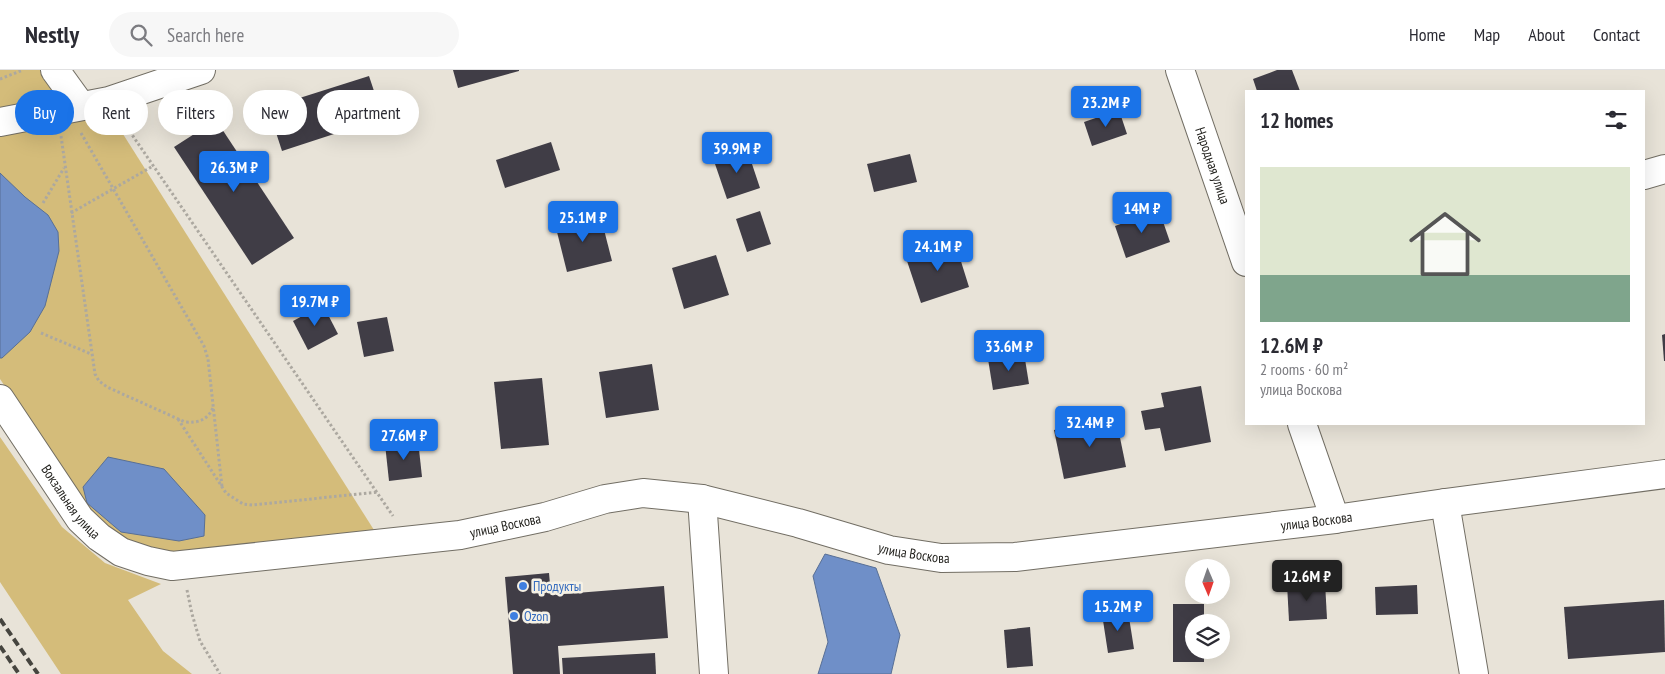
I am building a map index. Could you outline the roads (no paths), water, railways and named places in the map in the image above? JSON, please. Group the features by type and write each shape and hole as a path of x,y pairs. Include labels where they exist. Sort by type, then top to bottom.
{"street":[{"path":"56,70 80,119"},
{"path":"0,122 80,119 109,101 201,70"},
{"name":"Народная улица","path":"1180,70 1245,259"},
{"path":"1645,175 1665,169"},
{"name":"Вокзальная улица","path":"0,399 80,519 99,537 121,552 177,566"},
{"path":"1302,425 1335,519"},
{"name":"улица Воскова","path":"177,566 460,535 545,517 605,499 644,493 702,499 798,523 889,550 941,558 1015,557 1335,519 1665,474"},
{"path":"702,499 714,674"},
{"path":"1445,503 1474,674"}],"water":[{"path":"0,173 25,197 48,215 58,232 59,251 45,306 30,332 2,358 0,358"},
{"path":"108,457 164,469 205,515 204,536 179,541 121,532 87,503 83,487"},
{"path":"825,554 876,568 900,635 891,674 818,674 828,642 813,576"}],"railway":[{"path":"0,619 38,674"},
{"path":"0,646 19,674"}],"place":[{"name":"Продукты","path":"523,586"},
{"name":"Ozon","path":"514,616"}]}
